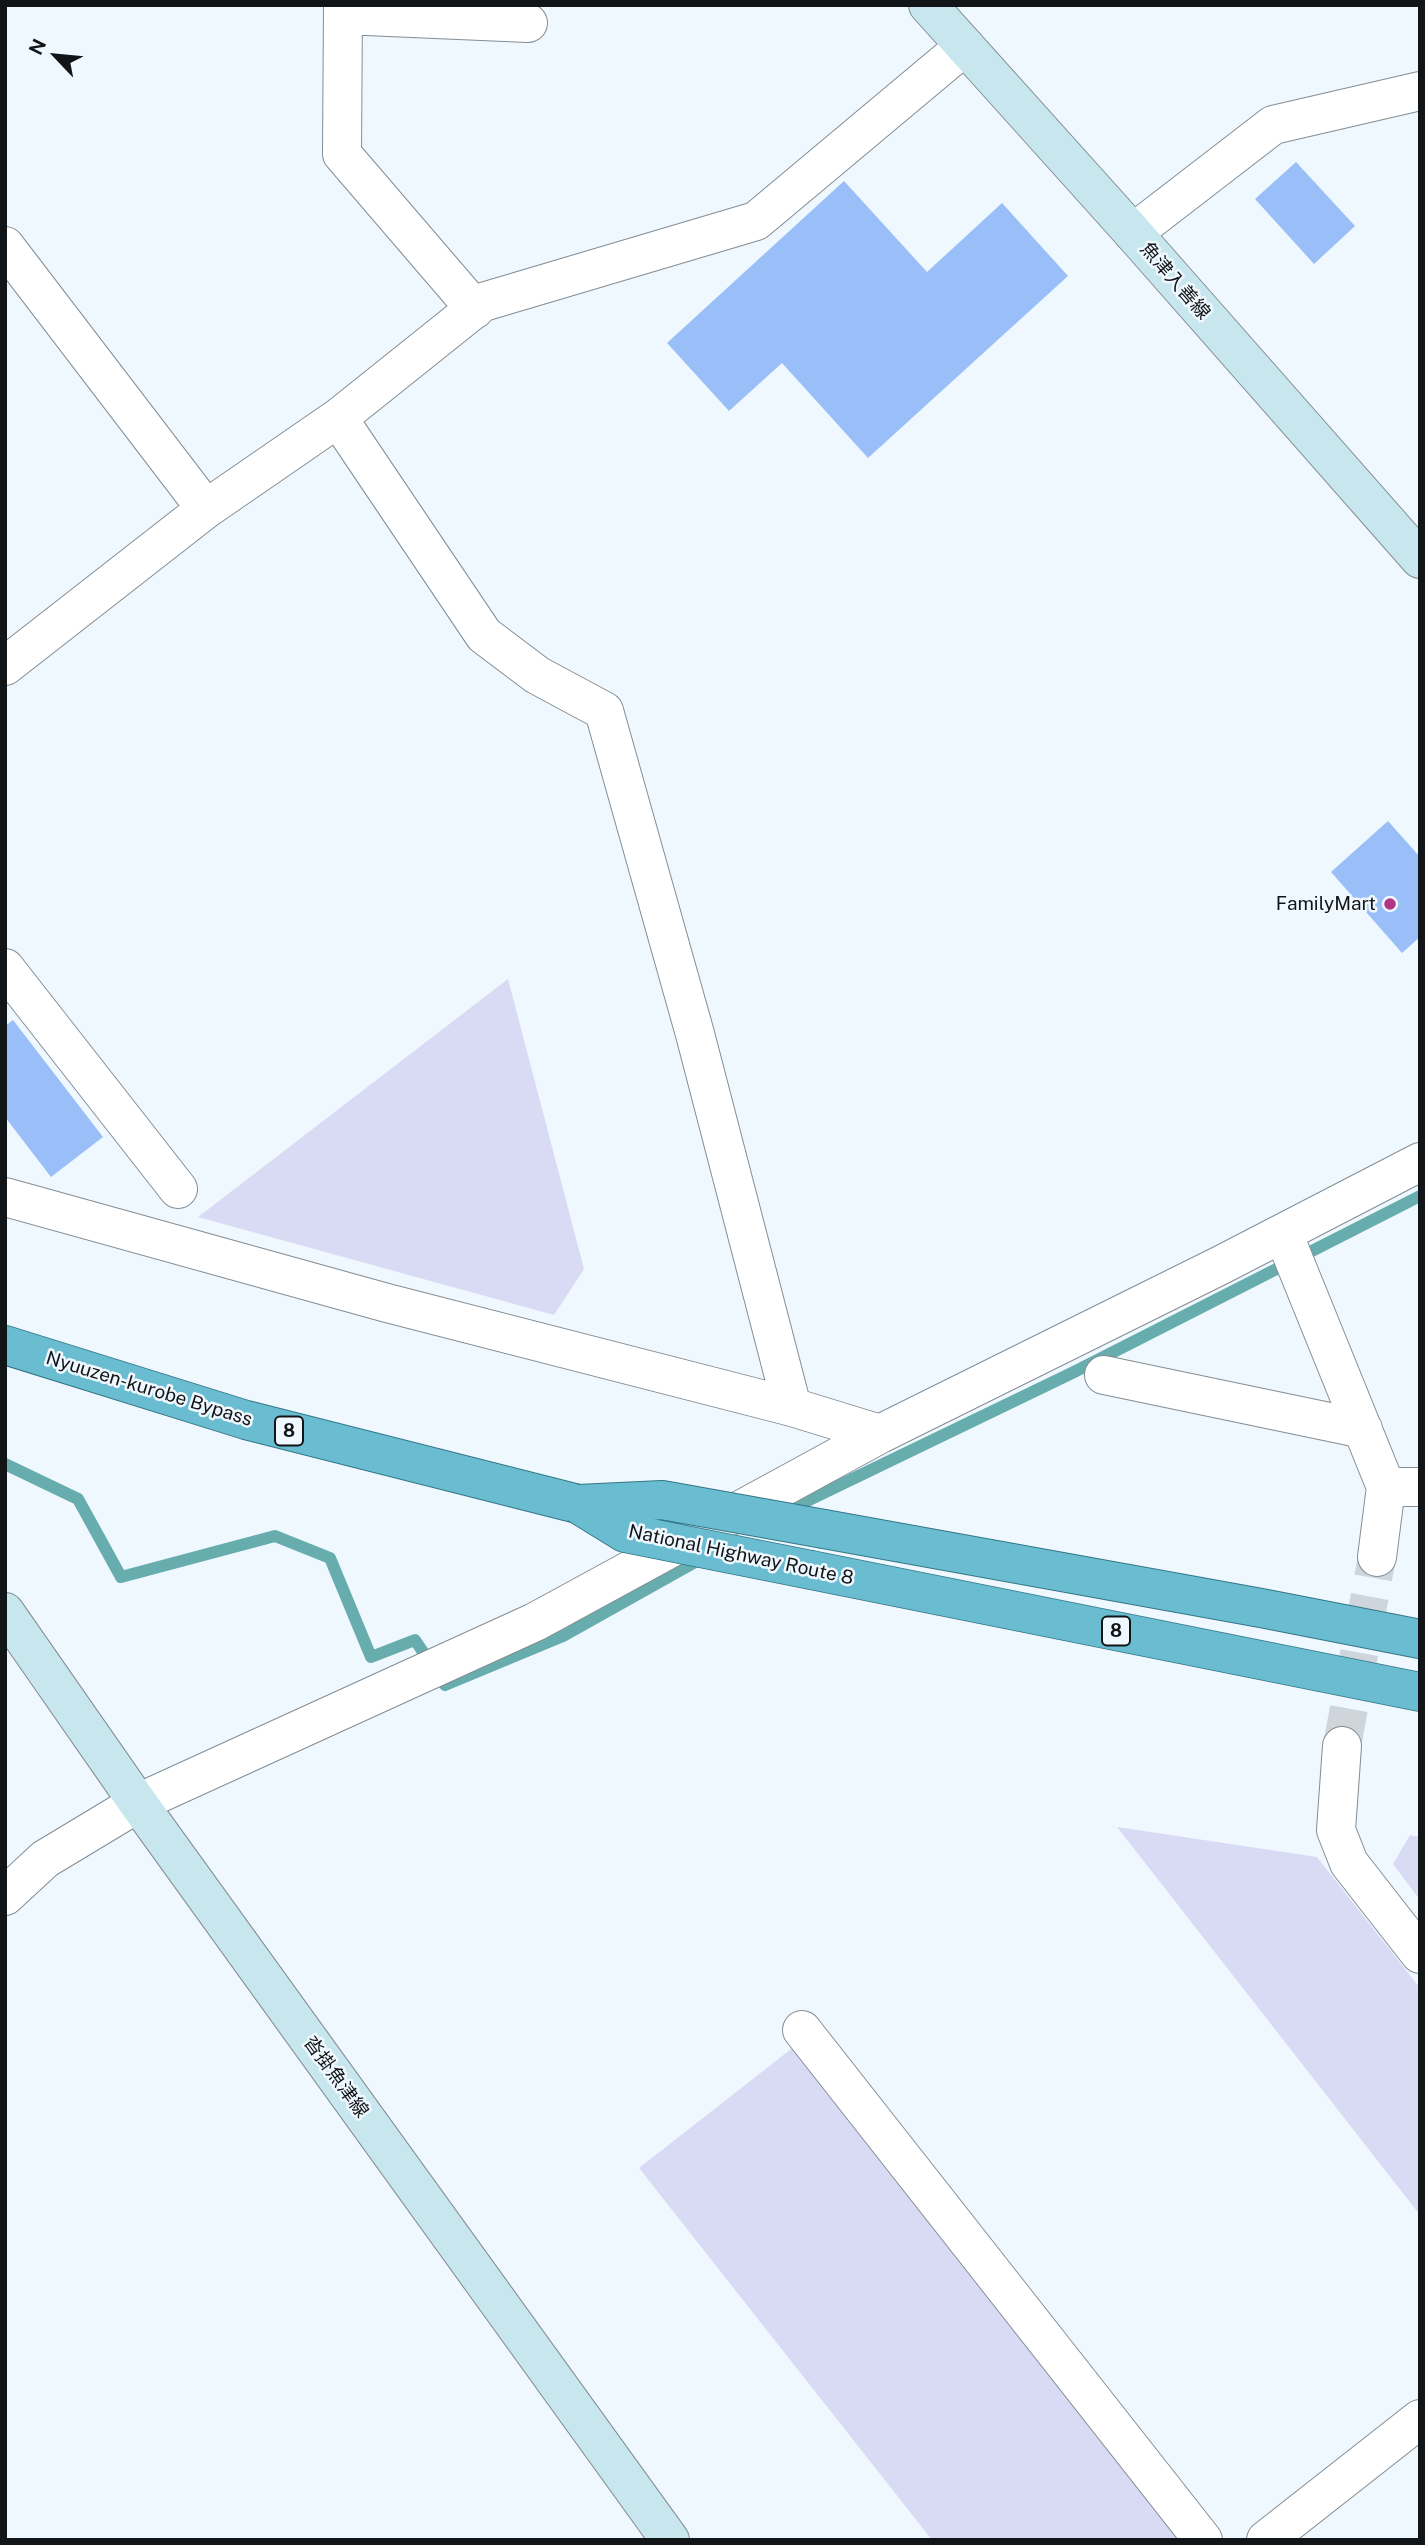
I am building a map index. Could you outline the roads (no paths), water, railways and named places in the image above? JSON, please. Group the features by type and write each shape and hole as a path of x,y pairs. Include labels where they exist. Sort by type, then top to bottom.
{"highway":[{"name":"Nyuuzen-kurobe Bypass","path":"5,1345 246,1420 578,1504"},
{"name":"National Highway Route 8","path":"578,1504 662,1500 1420,1639"},
{"name":"National Highway Route 8","path":"578,1504 625,1533 1420,1692"}],"main road":[{"name":"魚津入善線","path":"928,5 1420,559"},
{"name":"沓掛魚津線","path":"5,1612 138,1803 670,2540"}],"street":[{"path":"475,309 342,154 343,10 528,23"},
{"path":"5,666 206,509 338,418 482,302 755,221 965,46"},
{"path":"1133,233 1273,125 1420,91"},
{"path":"5,246 206,509"},
{"path":"338,418 484,635 537,675 604,711 695,1034 792,1407"},
{"path":"5,968 178,1189"},
{"path":"5,1896 45,1859 138,1803 535,1622 880,1434 1420,1162"},
{"path":"5,1197 387,1303 792,1407 880,1434"},
{"path":"1283,1233 1363,1429 1403,1487 1377,1557"},
{"path":"1104,1375 1363,1429"},
{"path":"1342,1746 1336,1830 1349,1863 1420,1954"},
{"path":"802,2030 1203,2540"},
{"path":"1266,2540 1420,2420"}],"waterway":[{"path":"784,1512 1074,1372 1420,1196"},
{"path":"5,1464 78,1499 121,1577 275,1536 330,1558 371,1657 415,1640 445,1685 563,1636 704,1557"}],"tunnel":[{"path":"1342,1746 1377,1557"}],"place":[{"name":"FamilyMart","path":"1390,904"}]}
